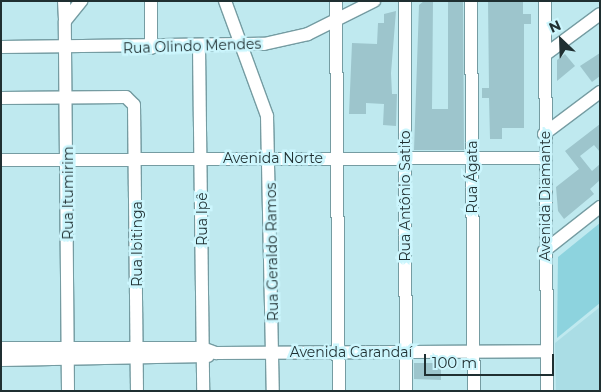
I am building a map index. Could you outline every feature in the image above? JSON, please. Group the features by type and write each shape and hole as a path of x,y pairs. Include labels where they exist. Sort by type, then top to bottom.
{"street":[{"name":"Rua Itumirim","path":"64,1 68,98 68,391"},
{"path":"65,21 81,1"},
{"path":"151,1 151,48"},
{"path":"336,1 335,158 339,391"},
{"name":"Rua Olindo Mendes","path":"1,47 199,47 283,41 336,22 374,1"},
{"name":"Rua Antônio Satito","path":"405,1 406,391"},
{"name":"Rua Ágata","path":"471,1 472,352 474,391"},
{"name":"Avenida Diamante","path":"545,1 544,251 547,391"},
{"name":"Rua Geraldo Ramos","path":"227,2 262,97 271,159 273,391"},
{"path":"546,54 600,14"},
{"name":"Rua Ipê","path":"199,47 203,158 203,391"},
{"path":"544,134 600,92"},
{"path":"1,98 68,98"},
{"name":"Rua Ibitinga","path":"68,98 130,99 134,105 137,160 137,391"},
{"name":"Avenida Norte","path":"1,160 544,158"},
{"path":"544,251 600,207"},
{"name":"Avenida Carandaí","path":"1,348 68,353 546,351"},
{"name":"Avenida Carandaí","path":"1,360 68,353"}],"shaded area":[{"path":"600,223 600,303 557,338 558,257"},
{"path":"600,307 600,391 556,391 555,343"}],"building":[{"path":"424,1 433,1 432,109 448,109 448,1 463,1 464,150 414,150 419,5"},
{"path":"488,1 523,1 523,14 531,14 531,24 524,24 524,128 502,128 502,139 490,139 489,98 482,98 482,88 489,88"},
{"path":"396,11 391,73 392,94 397,94 396,126 383,125 384,104 366,103 366,114 349,114 352,43 377,44 378,23 384,23 384,14"},
{"path":"600,53 600,76 592,82 580,66"},
{"path":"565,54 575,66 557,81 557,60"},
{"path":"600,124 600,152 594,145 580,156 592,171 600,164 600,180 590,189 594,194 564,219 558,211 556,187 579,169 565,151"},
{"path":"414,363 441,363 441,380 414,379"}]}
